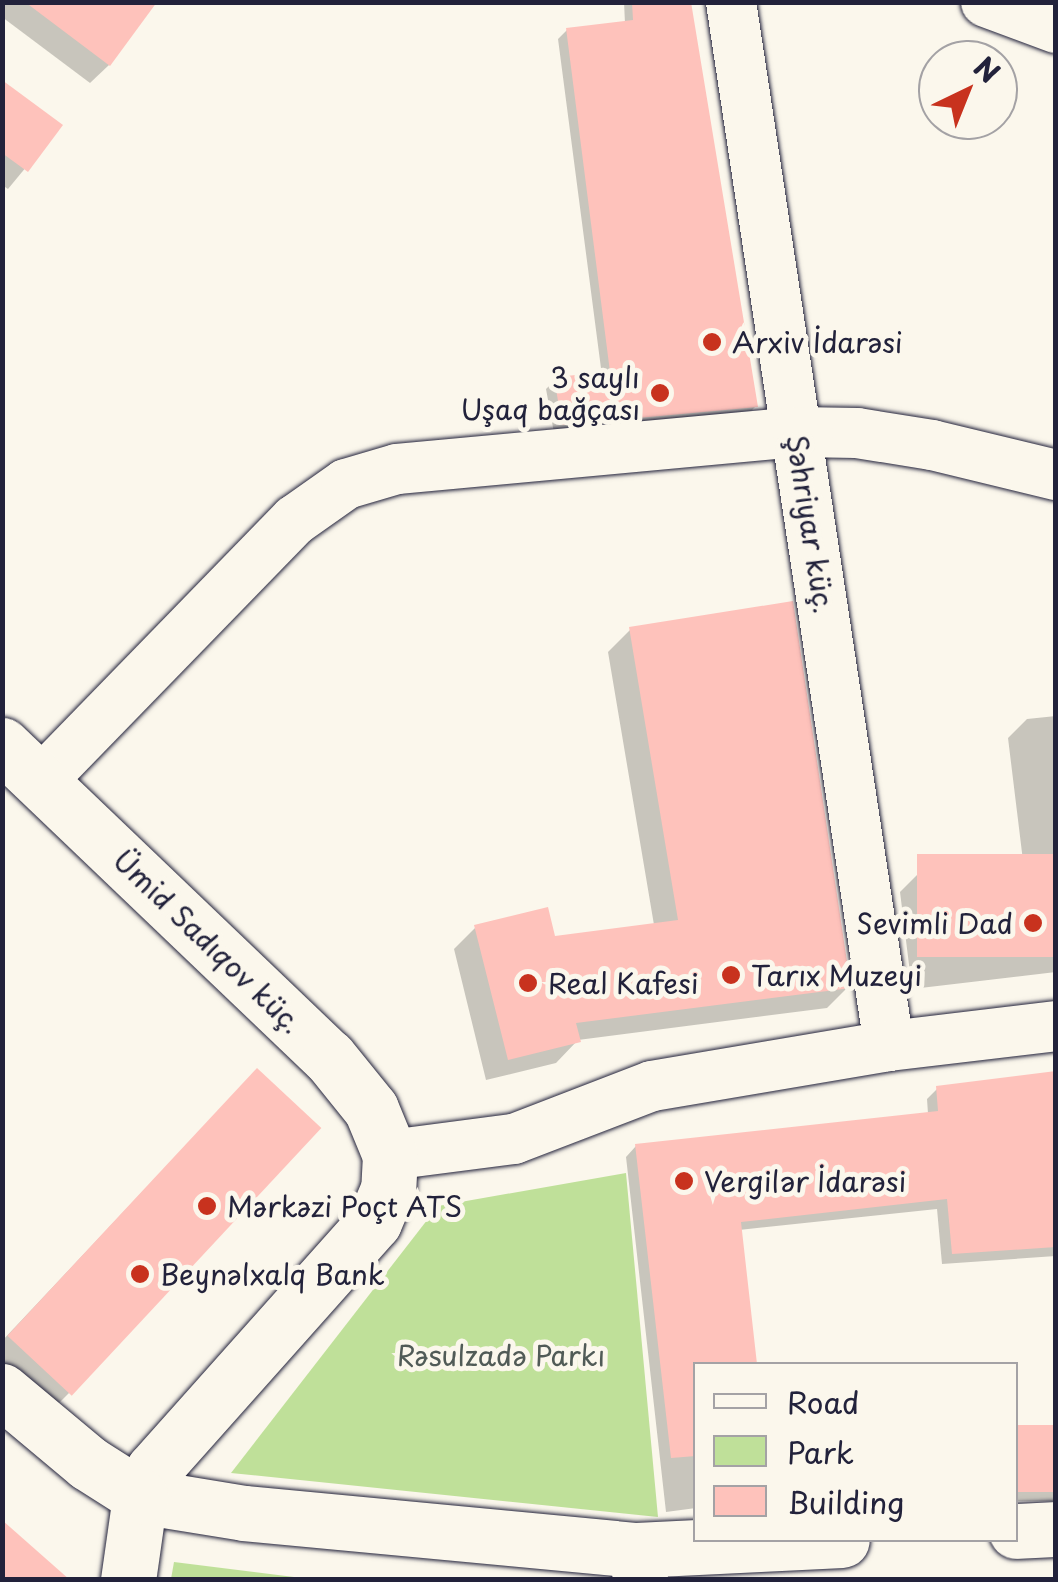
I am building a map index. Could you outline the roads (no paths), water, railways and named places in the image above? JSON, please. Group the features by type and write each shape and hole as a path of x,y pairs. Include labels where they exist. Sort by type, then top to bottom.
{"main road":[{"name":"Ümid Sadıqov küç.","path":"21,764 330,1057 371,1109 390,1155"},
{"path":"128,1580 140,1496 178,1438 374,1222 388,1189 390,1155"},
{"path":"2,1391 88,1463 140,1496 638,1565 826,1542"},
{"path":"1018,1531 1056,1529"}],"street":[{"name":"Şəhriyar küç.","path":"732,2 889,1046"},
{"path":"986,2 1056,28"},
{"path":"21,764 295,520 346,484 398,469 798,432 857,433 1056,475"},
{"path":"390,1155 467,1150 652,1086 889,1046 1056,1026"}],"place":[{"name":"Arxiv İdarəsi","path":"712,342"},
{"name":"3 saylı Uşaq bağçası","path":"660,393"},
{"name":"Sevimli Dad","path":"1033,923"},
{"name":"Tarıx Muzeyi","path":"731,975"},
{"name":"Real Kafesi","path":"528,983"},
{"name":"Vergilər İdarəsi","path":"684,1181"},
{"name":"Mərkəzi Poçt ATS","path":"207,1206"},
{"name":"Beynəlxalq Bank","path":"140,1274"}],"park label":[{"name":"Rəsulzadə Parkı","path":"501,1355"}]}
